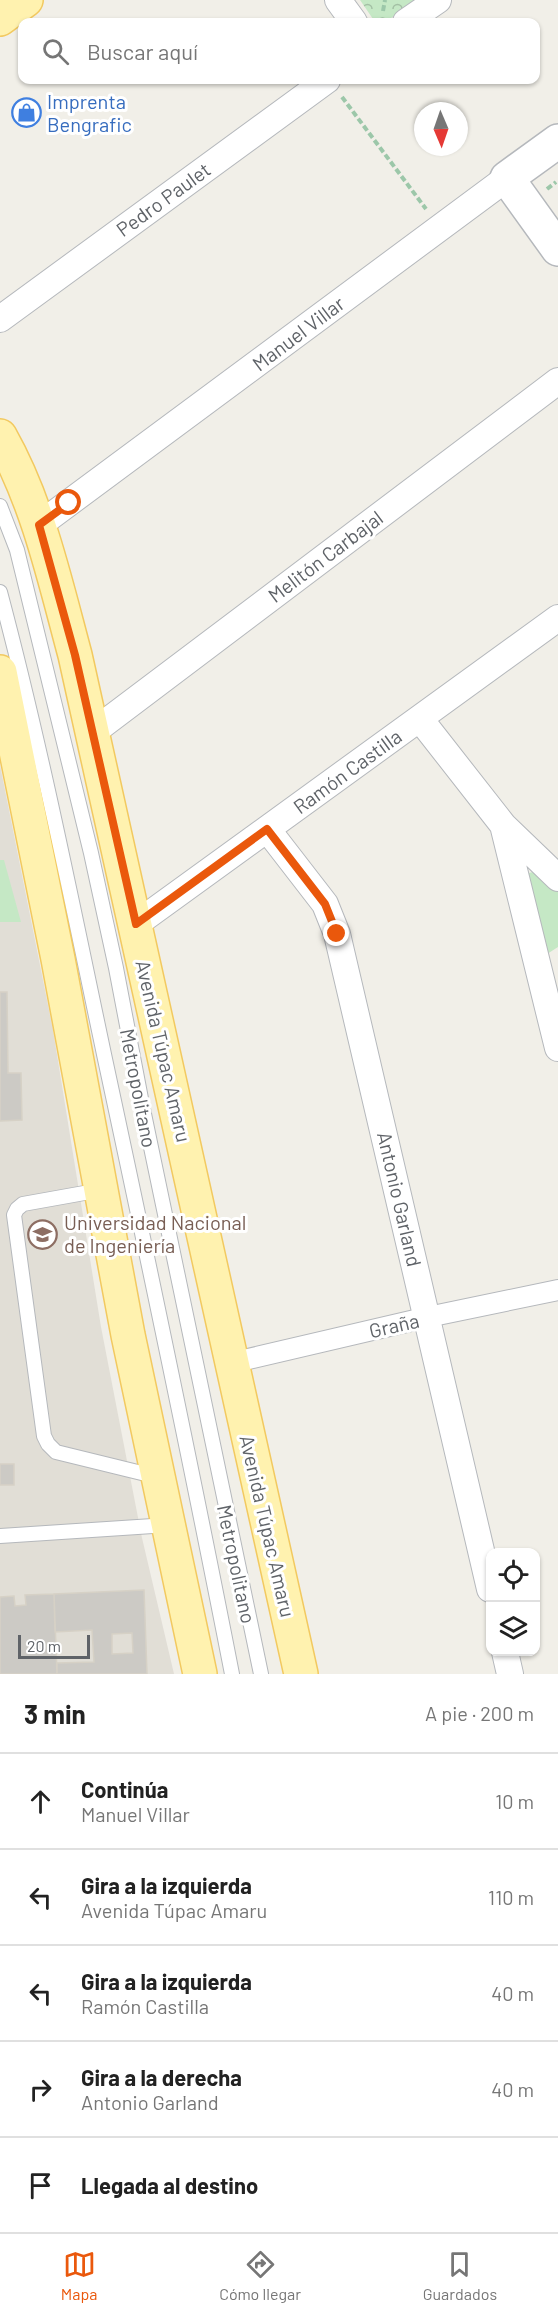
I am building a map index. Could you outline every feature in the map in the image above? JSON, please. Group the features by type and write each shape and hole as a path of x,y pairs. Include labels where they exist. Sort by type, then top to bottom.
{"main road":[{"path":"0,19 26,0"},
{"name":"Avenida Túpac Amaru","path":"0,436 39,525 75,655 301,1674"},
{"path":"0,672 58,959 128,1335 200,1674"}],"street":[{"path":"338,0 351,18"},
{"path":"412,18 438,0"},
{"name":"Pedro Paulet","path":"0,319 331,84"},
{"name":"Manuel Villar","path":"39,525 558,141"},
{"path":"507,178 558,249"},
{"name":"Melitón Carbajal","path":"93,732 558,381"},
{"name":"Ramón Castilla","path":"136,924 558,618"},
{"path":"420,719 503,825 558,879"},
{"path":"503,825 549,966 558,1048"},
{"name":"Antonio Garland","path":"267,829 325,904 337,934 486,1571"},
{"name":"Graña","path":"231,1363 428,1317 558,1290"},
{"path":"506,1656 510,1674"}],"lane":[{"name":"Metropolitano","path":"0,506 17,550 91,853 261,1674"},
{"name":"Metropolitano","path":"0,592 28,696 64,861 191,1464 232,1674"},
{"path":"101,1190 23,1204 14,1215 45,1436 48,1444 56,1452 158,1477"},
{"path":"0,1536 168,1525"}],"path":[{"path":"331,84 440,228"}],"shaded area":[{"name":"Universidad Nacional de Ingeniería","path":"0,765 53,1030 101,1327 142,1538 174,1674 0,1674"}],"green space":[{"path":"360,0 416,0 391,18 372,18"},
{"path":"0,860 4,860 21,922 0,922"},
{"path":"537,871 558,891 558,947 544,956 525,874"}],"building":[{"path":"0,992 7,992 8,1073 21,1073 22,1120 0,1121"},
{"path":"0,1464 14,1464 14,1485 0,1485"},
{"path":"144,1590 147,1674 57,1674 57,1663 94,1662 92,1630 55,1632 54,1594","holes":["132,1633 133,1653 112,1654 112,1634"]},
{"path":"54,1594 57,1674 0,1674 0,1597 14,1596 15,1606 26,1605 25,1595"}],"place":[{"name":"Imprenta Bengrafic","path":"26,113"},
{"name":"Universidad Nacional de Ingeniería","path":"43,1234"}],"route":[{"path":"69,503 39,525 75,655 136,924 267,829 325,904 337,934"}]}
